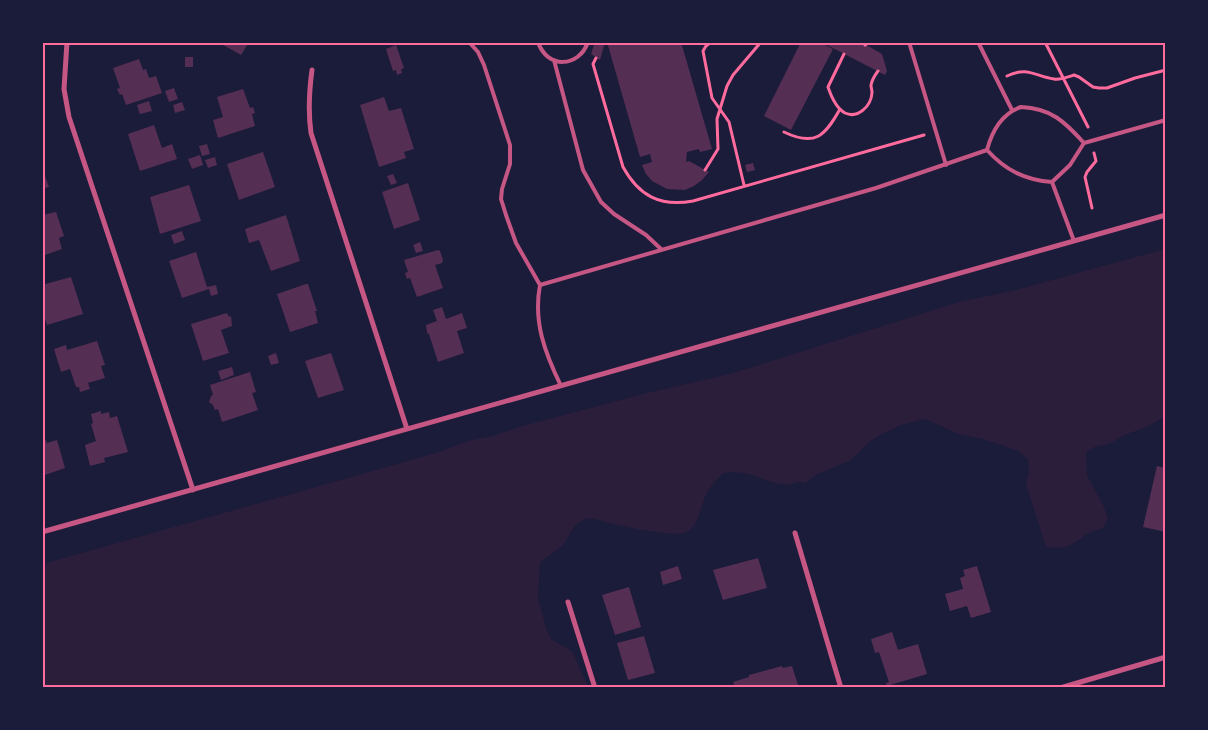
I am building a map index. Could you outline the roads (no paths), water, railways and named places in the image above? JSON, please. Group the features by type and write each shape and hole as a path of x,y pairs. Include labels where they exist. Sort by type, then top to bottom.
{"street":[{"path":"67,42 64,89 69,117 193,490"},
{"path":"312,70 309,92 311,133 407,429"},
{"path":"42,532 1166,215"},
{"path":"795,533 841,688"},
{"path":"568,602 596,688"},
{"path":"1060,688 1166,657"}],"lane":[{"path":"469,42 478,52 484,65 510,145 510,164 501,198 516,243 540,285 539,330 544,348 561,386"},
{"path":"538,42 540,49 546,56 563,62 572,61 580,56 586,50 588,42"},
{"path":"909,42 946,165"},
{"path":"978,42 1012,110"},
{"path":"554,60 583,170 591,187 601,202 614,214 646,235 661,248"},
{"path":"987,150 990,138 1002,119 1012,110 1021,107 1045,111 1068,125 1084,143"},
{"path":"987,150 1008,169 1022,176 1037,181 1052,182 1070,165 1084,143 1166,120"},
{"path":"540,285 661,248 770,219 946,165 987,150"},
{"path":"1052,182 1074,241"}]}
